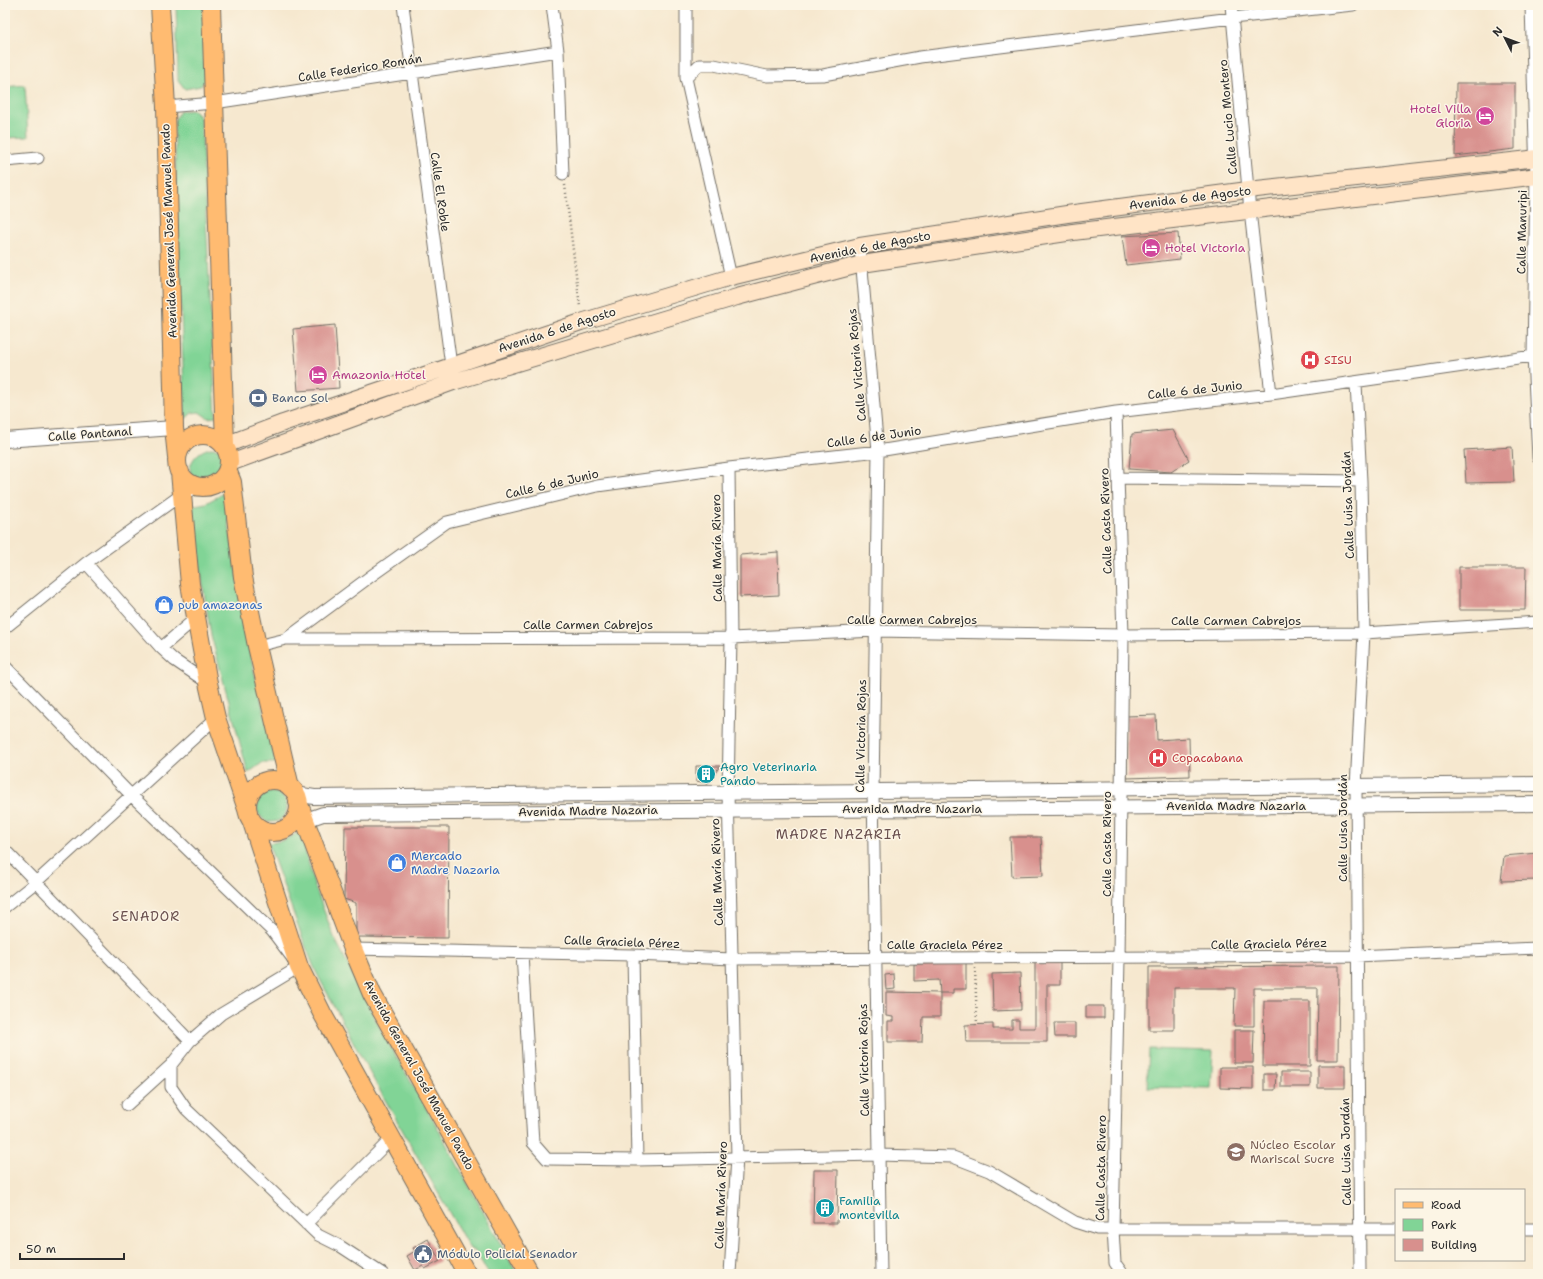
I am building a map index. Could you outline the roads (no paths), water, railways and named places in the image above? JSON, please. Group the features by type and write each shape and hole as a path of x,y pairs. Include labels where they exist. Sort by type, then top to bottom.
{"main road":[{"name":"Avenida General José Manuel Pando","path":"160,5 166,107 174,428 190,584 216,718 299,967 322,1013 467,1274"},
{"path":"211,5 225,445 229,467 218,483 206,487 197,487 187,481 178,464 183,444 193,437 209,435 225,445"},
{"name":"Avenida 6 de Agosto","path":"225,445 290,420 581,322 731,277 860,246 1067,214 1248,190 1537,158"},
{"name":"Avenida 6 de Agosto","path":"229,467 453,382 737,297 862,264 1073,232 1537,176"},
{"path":"174,428 193,437"},
{"name":"Avenida General José Manuel Pando","path":"229,467 244,577 257,646 295,794 297,823 372,994 530,1274"},
{"path":"295,794 283,782 274,780 258,785 249,797 249,816 263,830 272,832 297,823"}],"street":[{"name":"Calle El Roble","path":"403,5 453,382"},
{"path":"552,5 558,52 563,174"},
{"path":"686,5 686,78 731,277"},
{"name":"Calle Lucio Montero","path":"1231,5 1250,211 1271,394"},
{"path":"686,78 699,65 714,65 767,76 823,75 920,57 1232,18 1353,5"},
{"name":"Calle Manuripi","path":"1531,5 1537,158 1533,356 1538,458"},
{"name":"Calle Federico Román","path":"166,107 214,104 411,73 558,52"},
{"path":"5,161 38,158"},
{"name":"Calle Victoria Rojas","path":"860,246 878,451 873,809 881,1274"},
{"name":"Calle 6 de Junio","path":"257,646 286,639 447,522 597,486 729,468 878,451 1116,412 1356,383 1533,356"},
{"name":"Calle Luisa Jordán","path":"1356,383 1361,481 1364,633 1356,787 1356,956 1360,1274"},
{"name":"Calle Casta Rivero","path":"1116,412 1123,635 1119,959 1112,1229 1115,1263 1123,1274"},
{"name":"Calle Pantanal","path":"5,440 174,428"},
{"name":"Calle María Rivero","path":"729,468 731,638 728,810 737,1157 730,1274"},
{"path":"1118,478 1361,481"},
{"path":"5,628 86,563 181,495 197,487"},
{"path":"86,563 161,648 174,660 208,683"},
{"path":"161,648 196,618"},
{"name":"Calle Carmen Cabrejos","path":"286,639 731,638 875,631 1123,635 1364,633 1538,622"},
{"path":"5,666 131,795 272,931 299,967 222,1014 190,1041 171,1065 127,1105"},
{"path":"5,907 35,883 216,718"},
{"name":"Avenida Madre Nazaria","path":"295,794 322,797 1538,784"},
{"name":"Avenida Madre Nazaria","path":"297,823 323,814 1538,804"},
{"path":"5,850 35,883 190,1041"},
{"name":"Calle Graciela Pérez","path":"353,949 633,955 733,959 875,957 1119,959 1356,956 1538,948"},
{"path":"522,953 532,1143 547,1159 637,1160 878,1154 953,1157 989,1171 1074,1222 1097,1228 1395,1229"},
{"path":"633,955 637,1160"},
{"path":"171,1065 171,1086 186,1109 318,1235 340,1246 384,1274"},
{"path":"306,1224 392,1138"},
{"path":"1525,1229 1538,1229"}],"place":[{"name":"Hotel Villa Gloria","path":"1485,116"},
{"name":"Hotel Victoria","path":"1151,248"},
{"name":"SISU","path":"1310,360"},
{"name":"Amazonia Hotel","path":"318,375"},
{"name":"Banco Sol","path":"258,398"},
{"name":"pub amazonas","path":"164,605"},
{"name":"Copacabana","path":"1158,758"},
{"name":"Agro Veterinaria Pando","path":"706,774"},
{"name":"Mercado Madre Nazaria","path":"397,863"},
{"name":"Núcleo Escolar Mariscal Sucre","path":"1236,1152"},
{"name":"Familia montevilla","path":"825,1208"},
{"name":"Módulo Policial Senador","path":"423,1254"}],"district":[{"name":"MADRE NAZARIA","path":"839,834"},
{"name":"SENADOR","path":"146,916"}]}
